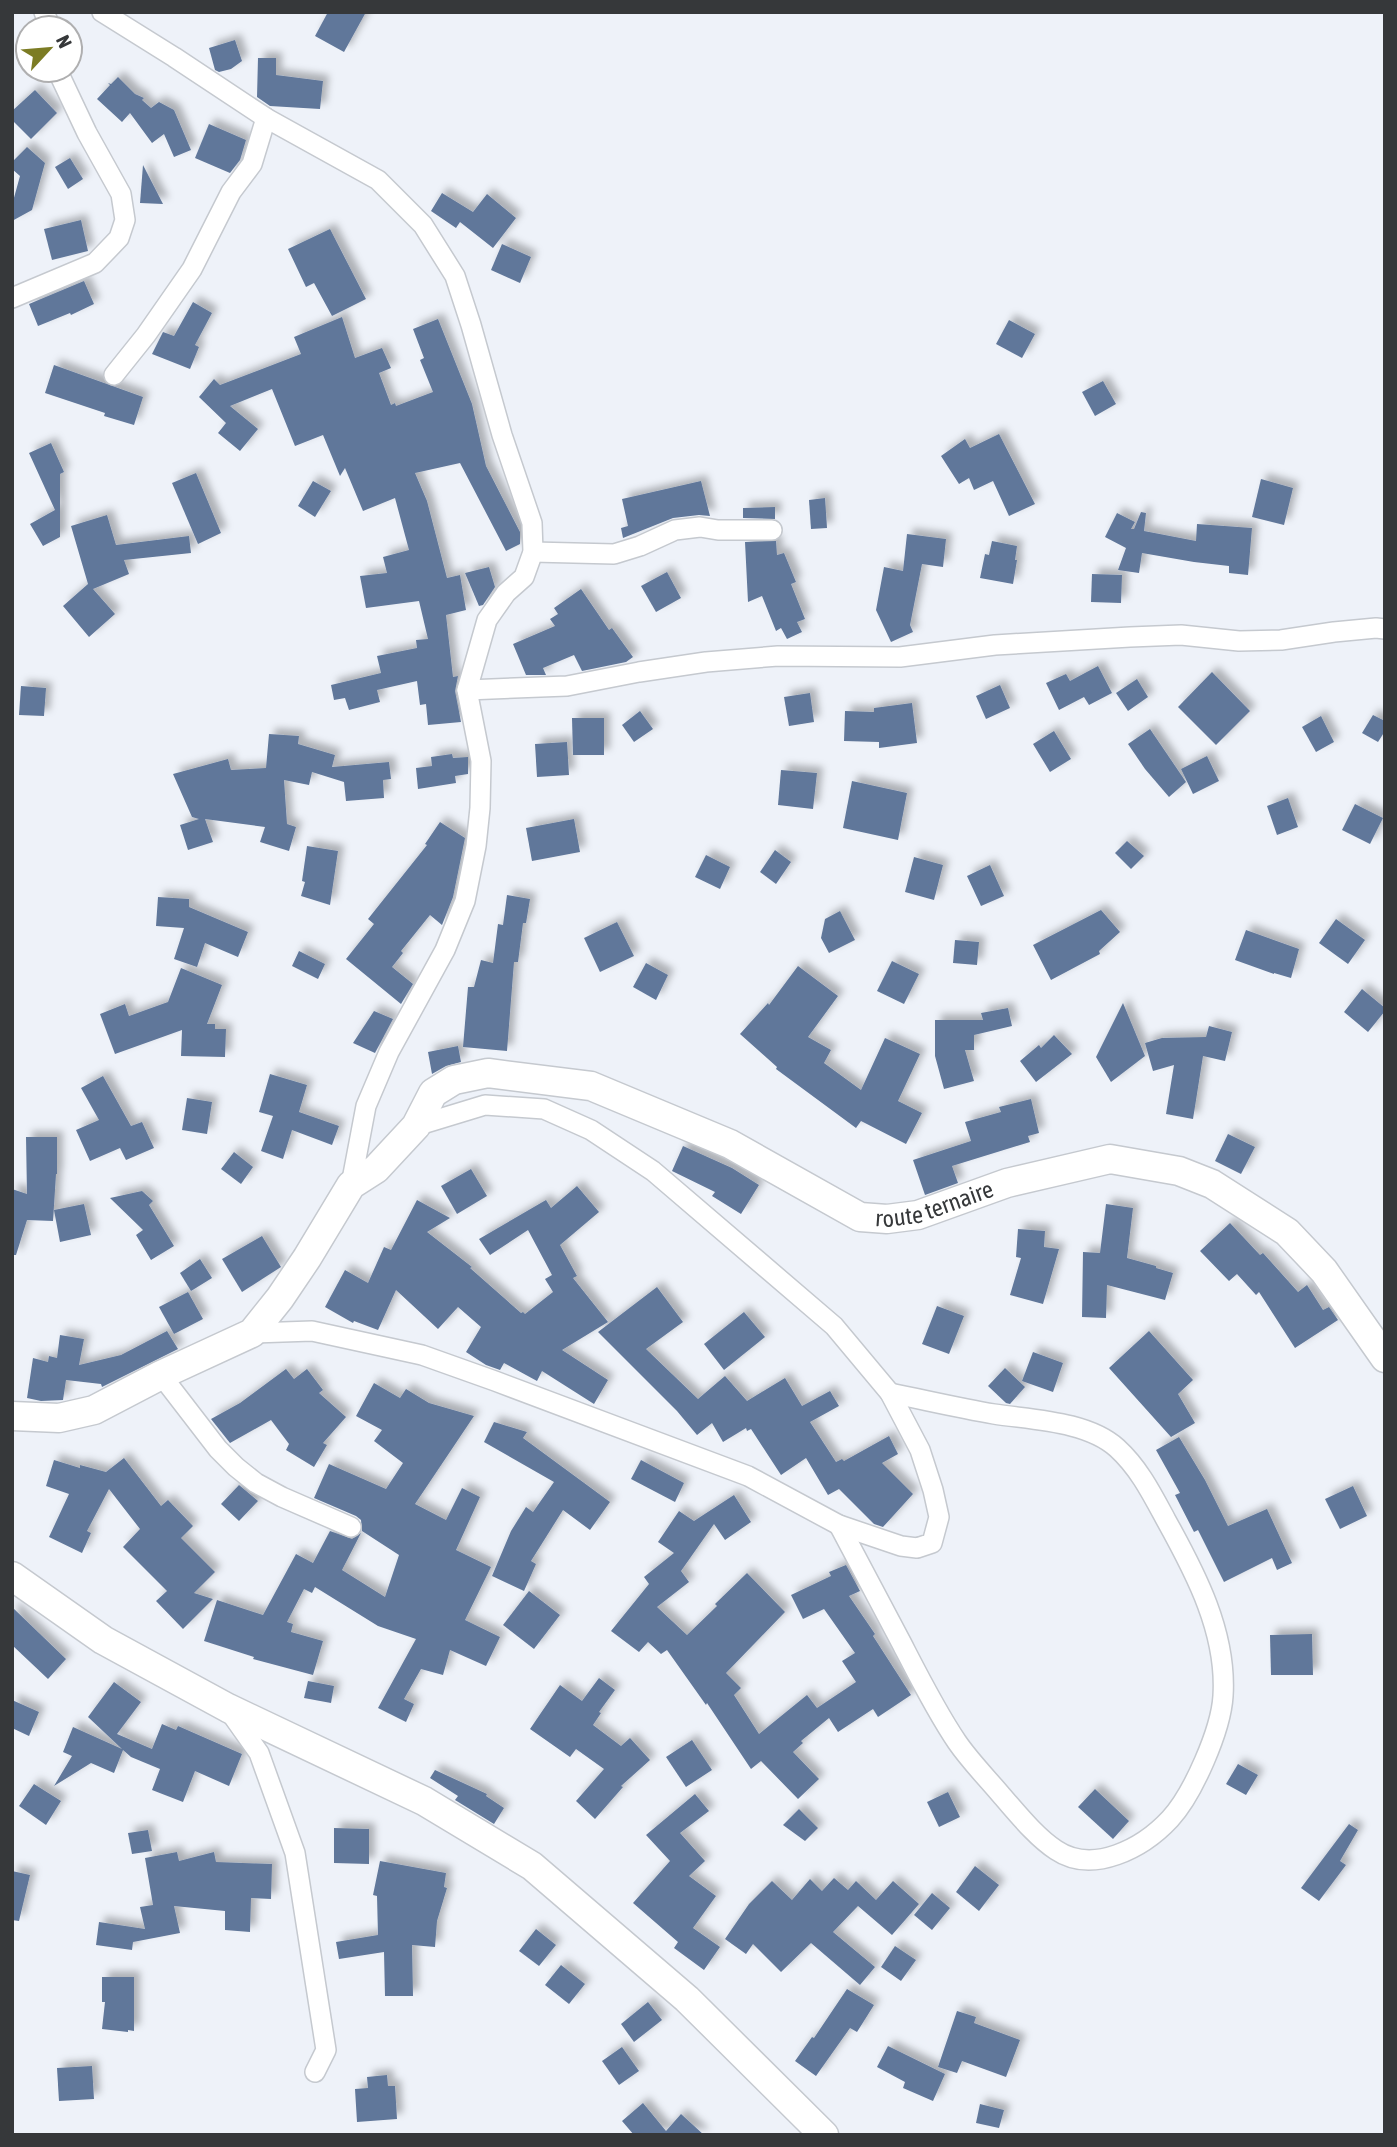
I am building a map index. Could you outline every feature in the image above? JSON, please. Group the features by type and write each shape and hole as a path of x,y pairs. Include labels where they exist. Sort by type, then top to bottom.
{"street":[{"path":"102,12 266,118 378,180 423,225 455,276 488,391 532,523 533,552 524,577 506,593 487,620 467,690 481,761 476,846 465,901 445,950 389,1052 366,1106 351,1185 286,1288 252,1333"},
{"path":"12,298 95,263 119,238 125,220 121,194 64,84"},
{"path":"114,375 192,269 231,192 252,164 266,118"},
{"path":"533,552 614,554 676,530 701,527 718,530 772,530"},
{"path":"467,690 568,686 706,662 778,656 900,657 995,646 1130,636 1181,635 1239,640 1282,640 1385,629"},
{"name":"route ternaire","path":"351,1185 376,1169 416,1126 433,1093 454,1080 488,1073 591,1086 730,1144 860,1217 887,1219 918,1215 1007,1183 1110,1159 1179,1171 1212,1184 1287,1232 1324,1271 1385,1358"},
{"path":"12,1416 59,1418 94,1410 161,1375 252,1333 312,1331 422,1355 748,1476 839,1525 901,1546 917,1548 932,1544 939,1517 933,1490 920,1450 890,1393 834,1325 653,1171 591,1130 544,1109 485,1105 416,1126"},
{"path":"161,1375 218,1449 236,1467 256,1483 282,1497 351,1527"},
{"path":"839,1525 927,1693 958,1743 1020,1817 1056,1850 1077,1859 1102,1860 1135,1847 1171,1818 1197,1778 1216,1733 1223,1699 1223,1660 1196,1573 1142,1475 1115,1446 1086,1430 890,1393"},
{"path":"12,1576 103,1640 228,1708 424,1801 532,1866 687,1999 824,2135"},
{"path":"228,1708 259,1753 295,1853 326,2050 315,2072"}],"building":[{"path":"328,12 366,12 344,52 315,36"},
{"path":"235,40 242,61 231,69 219,72 215,70 209,48"},
{"path":"258,58 276,58 276,75 323,81 320,109 270,106 257,97"},
{"path":"118,77 135,94 144,98 142,100 151,108 159,102 174,110 191,150 174,157 164,134 152,143 130,113 122,122 97,99 110,85 108,83 111,84"},
{"path":"35,90 57,113 31,139 12,120 12,111"},
{"path":"209,124 246,140 240,160 230,173 195,158"},
{"path":"27,147 45,163 32,210 12,221 12,205 20,176 12,169 12,162"},
{"path":"70,158 83,179 68,189 55,167"},
{"path":"143,165 163,204 140,203"},
{"path":"442,193 473,212 487,194 516,218 493,248 460,222 456,228 431,211"},
{"path":"81,220 88,251 52,260 44,229"},
{"path":"330,229 366,299 332,316 314,283 306,287 288,249"},
{"path":"502,244 531,257 520,283 491,270"},
{"path":"84,281 94,304 38,326 29,304"},
{"path":"193,302 212,313 195,345 199,347 190,369 152,354 163,332 174,336"},
{"path":"342,317 355,358 382,348 391,368 379,373 391,405 395,403 396,406 433,392 420,360 424,358 413,329 438,319 472,404 486,466 520,532 520,544 506,551 460,463 415,473 427,501 447,578 460,575 466,610 446,615 453,677 458,676 455,691 461,722 428,725 426,704 420,705 417,681 377,690 380,702 349,710 345,698 334,700 331,685 381,673 377,656 417,648 416,640 428,639 419,601 366,608 360,576 387,573 383,557 409,550 395,498 363,511 345,468 340,476 323,435 295,446 272,389 230,406 258,429 240,451 218,433 226,423 199,397 214,379 220,385 301,354 294,337"},
{"path":"1009,320 1035,334 1022,358 996,344"},
{"path":"54,365 143,397 134,425 45,393"},
{"path":"1103,381 1116,404 1095,416 1082,392"},
{"path":"999,434 1035,504 1009,516 993,481 974,490 969,478 959,484 941,456 965,439 970,448"},
{"path":"51,443 64,472 60,474 60,537 43,546 30,524 55,510 29,453"},
{"path":"196,473 221,533 198,544 172,483"},
{"path":"1261,479 1293,488 1284,525 1252,517"},
{"path":"313,481 331,491 315,517 298,506"},
{"path":"701,481 710,516 673,518 623,538 621,528 628,526 622,499"},
{"path":"825,498 827,528 811,529 809,500"},
{"path":"775,507 775,519 743,518 743,508"},
{"path":"1141,512 1146,513 1144,531 1196,541 1197,524 1252,528 1248,575 1229,573 1229,566 1142,553 1139,573 1118,570 1126,548 1105,537 1117,513 1135,522 1131,529 1134,529"},
{"path":"107,515 116,545 189,536 191,553 124,560 129,574 93,589 115,614 89,637 63,606 88,584 71,526"},
{"path":"907,534 946,539 943,567 922,564 910,625 913,632 891,642 876,610 884,567 903,571"},
{"path":"776,541 777,555 784,553 796,582 791,584 805,619 797,622 802,632 787,639 781,628 776,631 762,596 748,602 745,542"},
{"path":"992,541 1017,546 1013,584 980,578 985,554 989,555"},
{"path":"489,567 495,587 483,605 479,606 465,573"},
{"path":"667,572 681,598 656,612 641,586"},
{"path":"1092,574 1122,575 1121,603 1091,602"},
{"path":"581,589 609,630 612,628 633,657 626,662 582,671 574,655 543,668 546,675 526,675 513,644 555,626 550,619 558,614 554,608"},
{"path":"1098,666 1112,693 1089,705 1084,697 1059,710 1046,683 1066,674 1070,681"},
{"path":"1212,672 1250,711 1216,745 1178,707"},
{"path":"1137,679 1148,697 1128,711 1116,693"},
{"path":"1000,685 1010,708 986,719 976,696"},
{"path":"21,686 46,688 44,716 19,715"},
{"path":"810,693 814,722 789,726 784,697"},
{"path":"912,703 917,743 879,748 879,742 844,741 845,711 874,712 874,708"},
{"path":"640,711 653,729 634,742 622,725"},
{"path":"1373,715 1385,721 1385,731 1378,742 1362,733"},
{"path":"1321,716 1334,742 1316,752 1302,727"},
{"path":"572,718 604,718 604,755 573,755"},
{"path":"1150,729 1186,782 1169,797 1128,744"},
{"path":"1054,731 1071,759 1050,772 1033,744"},
{"path":"269,734 299,736 298,744 335,755 332,767 389,762 391,779 383,780 384,798 346,801 344,782 312,772 309,785 284,780 287,824 296,827 289,851 260,842 265,827 205,819 213,842 188,850 180,825 199,819 192,817 173,774 228,759 231,770 266,768"},
{"path":"567,742 569,775 537,777 535,744"},
{"path":"452,754 453,758 468,757 468,774 455,776 456,783 418,789 416,768 432,766 431,757"},
{"path":"1207,756 1219,781 1193,794 1181,769"},
{"path":"781,770 817,773 813,809 778,805"},
{"path":"852,781 907,793 898,840 843,828"},
{"path":"1288,798 1298,827 1277,835 1267,806"},
{"path":"1355,804 1383,818 1370,844 1342,830"},
{"path":"574,819 580,852 532,861 526,828"},
{"path":"440,822 465,838 453,897 442,925 430,915 401,951 403,953 392,967 413,984 401,1004 346,959 374,924 368,919 427,845 425,844"},
{"path":"1127,841 1144,856 1131,869 1115,853"},
{"path":"307,846 338,851 330,905 301,896 305,882 302,881"},
{"path":"775,850 791,862 776,884 760,872"},
{"path":"706,855 730,867 720,889 695,877"},
{"path":"914,857 943,865 934,900 905,892"},
{"path":"990,865 1004,896 981,906 967,876"},
{"path":"507,895 530,899 526,923 523,923 518,962 514,962 507,1051 463,1047 468,987 474,987 481,960 493,963 498,924 503,925"},
{"path":"158,897 189,899 189,907 248,932 238,957 205,943 197,967 174,959 184,928 156,926"},
{"path":"1101,910 1120,932 1099,951 1100,954 1051,980 1033,945"},
{"path":"840,911 855,940 829,953 821,938 825,919"},
{"path":"1336,919 1365,940 1348,964 1319,943"},
{"path":"617,922 634,956 600,972 584,938"},
{"path":"1246,930 1299,949 1291,978 1235,960"},
{"path":"955,940 979,942 977,965 953,963"},
{"path":"299,951 325,964 318,979 292,966"},
{"path":"892,961 919,974 904,1004 877,991"},
{"path":"646,963 668,975 656,1000 633,987"},
{"path":"798,966 838,996 808,1037 831,1050 824,1063 861,1090 885,1038 920,1054 898,1101 922,1113 906,1144 861,1121 856,1128 776,1069 777,1067 740,1034 768,1003 769,1005"},
{"path":"181,968 222,985 207,1024 215,1024 215,1029 226,1029 225,1057 181,1056 182,1030 115,1054 100,1014 125,1004 129,1016 168,1002"},
{"path":"1362,989 1385,1008 1368,1032 1344,1012"},
{"path":"1123,1003 1145,1056 1111,1082 1096,1057"},
{"path":"1008,1008 1012,1026 974,1035 974,1050 965,1050 974,1081 944,1089 935,1056 935,1020 983,1020 981,1013"},
{"path":"374,1011 393,1019 375,1053 353,1043"},
{"path":"1209,1026 1232,1032 1225,1061 1203,1056 1193,1119 1166,1114 1174,1065 1153,1071 1145,1043 1162,1038 1206,1037"},
{"path":"1054,1035 1072,1054 1036,1082 1020,1061 1039,1045 1041,1048"},
{"path":"458,1046 461,1062 432,1074 428,1052"},
{"path":"270,1074 307,1085 299,1112 339,1126 332,1145 292,1130 283,1159 261,1151 273,1116 259,1112"},
{"path":"103,1076 131,1126 142,1122 154,1148 126,1160 120,1148 90,1161 76,1130 99,1120 81,1088"},
{"path":"187,1098 212,1102 207,1134 182,1130"},
{"path":"1031,1099 1039,1133 1028,1136 1030,1142 952,1166 958,1183 925,1195 913,1160 971,1141 965,1122 1001,1112 999,1107"},
{"path":"1228,1134 1255,1147 1241,1174 1215,1161"},
{"path":"26,1137 57,1137 53,1221 27,1220 16,1255 12,1255 12,1189 27,1194"},
{"path":"683,1146 732,1168 759,1185 741,1214 712,1196 715,1192 672,1171"},
{"path":"234,1152 253,1167 241,1184 221,1169"},
{"path":"471,1169 487,1196 457,1214 441,1186"},
{"path":"577,1186 599,1212 560,1245 577,1276 573,1278 608,1322 562,1350 608,1380 594,1404 542,1371 537,1381 504,1363 500,1370 486,1365 466,1352 481,1327 458,1307 438,1329 396,1290 378,1330 354,1321 353,1323 325,1307 345,1270 368,1283 384,1247 391,1250 417,1200 450,1218 427,1232 525,1314 553,1292 545,1279 552,1275 528,1230 490,1255 479,1239 546,1200 551,1208"},
{"path":"142,1191 153,1201 149,1205 174,1246 151,1260 136,1235 143,1230 110,1198"},
{"path":"84,1204 91,1235 60,1242 54,1210"},
{"path":"1106,1204 1133,1208 1127,1258 1173,1273 1165,1300 1107,1285 1106,1318 1082,1317 1083,1252 1100,1253"},
{"path":"1230,1223 1260,1255 1263,1253 1298,1292 1307,1285 1323,1310 1329,1307 1338,1320 1295,1348 1259,1292 1256,1295 1237,1274 1229,1281 1200,1251"},
{"path":"1018,1229 1045,1231 1044,1247 1059,1249 1043,1304 1010,1295 1021,1258 1016,1257"},
{"path":"262,1236 281,1267 242,1292 222,1259"},
{"path":"200,1259 212,1278 191,1291 180,1273"},
{"path":"657,1287 683,1322 646,1349 698,1399 725,1376 747,1401 785,1378 802,1406 830,1391 839,1406 810,1422 836,1462 842,1459 844,1461 889,1436 898,1454 882,1463 913,1494 883,1527 874,1524 839,1489 828,1495 806,1458 781,1475 751,1429 747,1431 746,1428 723,1442 712,1423 697,1435 677,1411 598,1332"},
{"path":"188,1292 203,1319 174,1334 159,1307"},
{"path":"937,1306 964,1316 949,1354 922,1344"},
{"path":"744,1312 765,1337 724,1370 704,1344"},
{"path":"167,1331 178,1349 102,1387 101,1384 66,1380 63,1400 41,1401 27,1398 33,1358 48,1362 49,1356 57,1358 60,1335 84,1339 79,1365 121,1355"},
{"path":"1149,1331 1193,1380 1178,1394 1195,1423 1171,1437 1109,1368"},
{"path":"1033,1352 1063,1363 1053,1392 1022,1381"},
{"path":"1005,1368 1025,1387 1010,1404 988,1386"},
{"path":"286,1369 294,1379 307,1369 323,1390 319,1393 346,1417 323,1443 327,1445 314,1467 286,1450 289,1444 271,1420 230,1443 211,1419 240,1403"},
{"path":"374,1383 400,1398 406,1389 429,1403 474,1416 415,1504 446,1520 462,1488 480,1497 456,1550 491,1567 465,1620 500,1637 486,1666 450,1650 443,1675 421,1669 404,1699 414,1704 406,1722 378,1708 416,1639 378,1626 315,1587 312,1593 304,1589 287,1622 293,1624 291,1632 323,1641 313,1675 253,1659 254,1657 204,1641 217,1600 263,1615 296,1554 313,1563 330,1531 352,1539 361,1533 342,1570 385,1597 399,1555 362,1531 361,1520 356,1516 314,1498 329,1464 386,1489 403,1463 374,1441 382,1430 356,1416"},
{"path":"494,1422 527,1432 523,1438 610,1502 590,1530 563,1510 531,1561 536,1564 524,1591 492,1576 511,1531 526,1507 533,1512 554,1482 484,1442"},
{"path":"1179,1437 1228,1526 1267,1509 1292,1563 1277,1570 1272,1558 1224,1582 1198,1530 1194,1532 1175,1495 1180,1493 1156,1450"},
{"path":"124,1458 161,1506 168,1500 193,1526 181,1538 215,1572 194,1593 213,1599 183,1629 156,1601 167,1591 123,1547 140,1529 109,1489 87,1531 91,1533 82,1553 49,1537 69,1494 46,1486 54,1460 106,1472"},
{"path":"641,1460 684,1483 675,1502 631,1479"},
{"path":"239,1485 258,1501 239,1521 221,1504"},
{"path":"1353,1486 1367,1516 1340,1529 1325,1499"},
{"path":"734,1495 751,1522 725,1540 714,1524 681,1571 689,1582 657,1607 687,1635 747,1573 785,1612 726,1673 741,1688 734,1695 759,1734 807,1695 817,1708 856,1682 842,1661 855,1653 824,1609 803,1619 791,1595 831,1576 829,1572 846,1565 860,1591 849,1596 911,1695 878,1717 873,1709 838,1732 829,1718 801,1741 803,1743 793,1752 819,1779 798,1799 761,1761 751,1769 707,1703 706,1705 667,1650 661,1654 648,1642 639,1652 611,1631 649,1584 644,1577 674,1553 658,1542 679,1511 694,1521"},
{"path":"529,1591 560,1615 534,1649 503,1625"},
{"path":"12,1607 66,1659 48,1679 12,1645"},
{"path":"1312,1634 1313,1675 1271,1675 1270,1635"},
{"path":"599,1678 615,1690 593,1725 621,1746 630,1738 650,1760 621,1786 623,1787 595,1819 576,1801 604,1769 576,1749 570,1757 530,1729 560,1685 582,1701"},
{"path":"308,1681 334,1686 331,1703 304,1698"},
{"path":"114,1682 141,1702 117,1734 152,1749 162,1724 176,1730 178,1726 242,1754 229,1786 195,1771 183,1802 152,1790 160,1769 131,1757 123,1750 114,1773 91,1763 54,1786 72,1756 63,1752 73,1727 122,1749 88,1717"},
{"path":"12,1700 39,1712 29,1736 12,1728"},
{"path":"692,1740 712,1770 686,1787 666,1757"},
{"path":"1238,1764 1258,1775 1246,1795 1226,1784"},
{"path":"435,1770 487,1794 486,1796 504,1808 494,1824 455,1800 458,1796 430,1778"},
{"path":"34,1784 61,1801 46,1825 19,1806"},
{"path":"1095,1789 1129,1821 1113,1839 1078,1807"},
{"path":"948,1792 960,1817 939,1827 927,1802"},
{"path":"695,1794 709,1811 680,1833 705,1861 689,1876 716,1896 693,1928 720,1947 704,1970 674,1948 678,1942 633,1903 670,1861 646,1835"},
{"path":"799,1809 818,1828 805,1841 783,1825"},
{"path":"1349,1824 1358,1830 1340,1861 1346,1865 1319,1901 1301,1888"},
{"path":"334,1828 369,1829 369,1864 334,1863"},
{"path":"148,1830 152,1851 132,1854 128,1833"},
{"path":"177,1852 179,1861 214,1852 216,1862 272,1864 271,1899 251,1898 250,1932 225,1930 225,1911 174,1906 180,1933 133,1942 132,1950 96,1945 99,1922 145,1929 140,1907 153,1905 145,1858"},
{"path":"380,1861 446,1873 444,1887 447,1888 437,1921 435,1947 412,1945 413,1996 385,1996 384,1952 339,1959 336,1942 378,1935 377,1896 373,1895"},
{"path":"975,1866 999,1885 979,1911 956,1892"},
{"path":"12,1871 30,1875 19,1921 12,1920"},
{"path":"834,1878 848,1890 856,1881 876,1900 893,1881 919,1904 892,1935 858,1906 833,1932 875,1967 860,1985 811,1943 781,1972 753,1944 746,1954 725,1939 749,1904 772,1881 792,1900 810,1879 822,1891"},
{"path":"932,1893 950,1908 932,1930 914,1915"},
{"path":"536,1929 556,1945 539,1966 519,1951"},
{"path":"895,1946 916,1960 901,1981 881,1967"},
{"path":"561,1965 585,1984 569,2004 545,1985"},
{"path":"102,1977 134,1977 134,2031 102,2029 105,2002 102,2002"},
{"path":"847,1989 874,2005 857,2032 850,2028 816,2076 795,2061"},
{"path":"648,2002 662,2020 634,2042 621,2024"},
{"path":"957,2011 976,2017 974,2023 1020,2040 1006,2077 962,2061 957,2073 938,2067"},
{"path":"888,2046 945,2074 933,2101 903,2088 905,2082 877,2067"},
{"path":"622,2047 639,2071 619,2085 602,2061"},
{"path":"92,2066 94,2099 59,2101 57,2068"},
{"path":"387,2075 388,2086 395,2086 397,2119 357,2122 355,2089 368,2088 367,2077"},
{"path":"643,2103 666,2131 681,2114 704,2135 634,2135 622,2121"},
{"path":"980,2104 1004,2110 999,2128 976,2123"}]}
